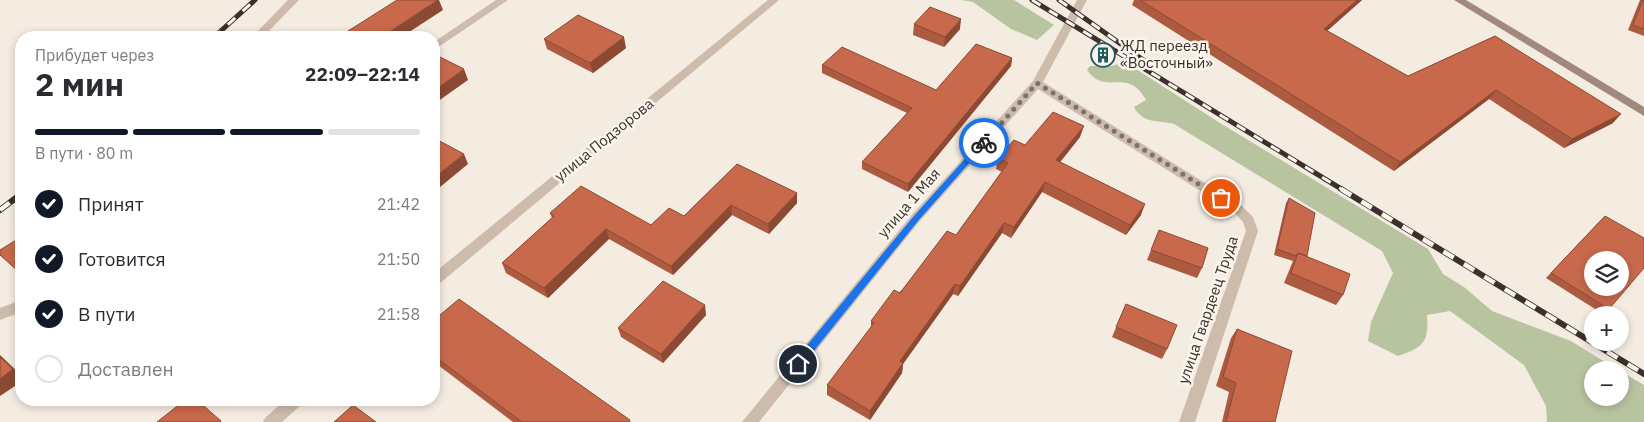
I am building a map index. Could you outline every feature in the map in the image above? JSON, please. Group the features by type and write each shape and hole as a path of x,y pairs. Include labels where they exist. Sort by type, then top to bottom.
{"main road":[{"path":"1459,0 1644,112"}],"street":[{"path":"263,31 294,0"},
{"path":"440,43 503,0"},
{"name":"улица Подзорова","path":"440,275 774,0"},
{"name":"улица 1 Мая","path":"750,422 916,219 1037,83 1082,0"},
{"name":"улица Гвардеец Труда","path":"1037,83 1238,209 1249,220 1252,231 1187,422"},
{"path":"0,314 15,308"},
{"path":"271,422 289,406"}],"green space":[{"path":"962,0 1014,0 1054,25 1037,40 1011,29 973,2"},
{"path":"1125,62 1220,123 1428,249 1443,274 1464,287 1492,311 1571,341 1584,349 1584,351 1603,361 1584,361 1584,406 1629,406 1629,376 1644,385 1644,422 1547,422 1546,406 1524,365 1450,311 1427,315 1427,332 1423,342 1414,350 1398,356 1368,341 1371,322 1393,273 1382,251 1174,124 1146,119 1134,107 1146,100 1139,90 1124,83 1102,81 1094,78 1087,70 1090,66 1112,66"}],"building":[{"path":"397,0 438,0 391,31 348,31"},
{"path":"1140,0 1357,0 1324,29 1408,76 1495,36 1621,114 1572,139 1496,90 1400,162"},
{"path":"1644,0 1644,29 1633,25"},
{"path":"930,7 961,19 945,37 914,24"},
{"path":"578,15 624,37 590,63 544,39"},
{"path":"976,44 1012,58 908,184 862,162 912,108 822,65 842,47 936,90"},
{"path":"440,57 464,69 440,87"},
{"path":"1053,112 1084,126 1056,160 1145,204 1130,225 1045,182 1014,227 1004,223 960,286 955,284 900,361 903,363 870,411 827,385 874,323 871,321 894,290 900,293 947,231 956,235 1008,163 998,158 1014,140 1025,145"},
{"path":"440,141 464,154 440,173"},
{"path":"737,164 797,193 768,224 731,205 671,266 606,229 544,288 502,263 554,216 550,213 581,186 651,225 669,208 684,216"},
{"path":"1289,198 1315,213 1307,256 1298,253 1296,256 1277,249"},
{"path":"1605,216 1644,238 1644,268 1629,286 1629,251 1584,251 1584,293 1551,273"},
{"path":"1159,230 1208,248 1202,268 1151,250"},
{"path":"15,241 15,268 0,255 0,250"},
{"path":"1298,253 1350,274 1343,295 1291,273"},
{"path":"663,281 705,305 661,354 618,328"},
{"path":"1588,296 1620,296 1612,306 1604,306"},
{"path":"459,299 630,420 629,422 522,422 440,360 440,315"},
{"path":"1126,304 1177,325 1167,349 1116,327"},
{"path":"1237,329 1292,351 1275,422 1226,422 1236,383 1223,377"},
{"path":"0,357 13,369 0,379"},
{"path":"177,406 204,406 221,421 220,422 157,422"},
{"path":"352,406 354,406 376,422 334,422"}],"railway":[{"path":"221,31 255,0"},
{"path":"1032,0 1343,190"},
{"path":"1059,0 1146,62"},
{"path":"1341,189 1644,374"},
{"path":"0,210 15,199"}],"way so far":[{"path":"984,143 1037,83 1221,198"}],"place":[{"name":"ЖД переезд «Восточный»","path":"1103,55"}],"route":[{"path":"798,364 916,219 984,143"}]}
